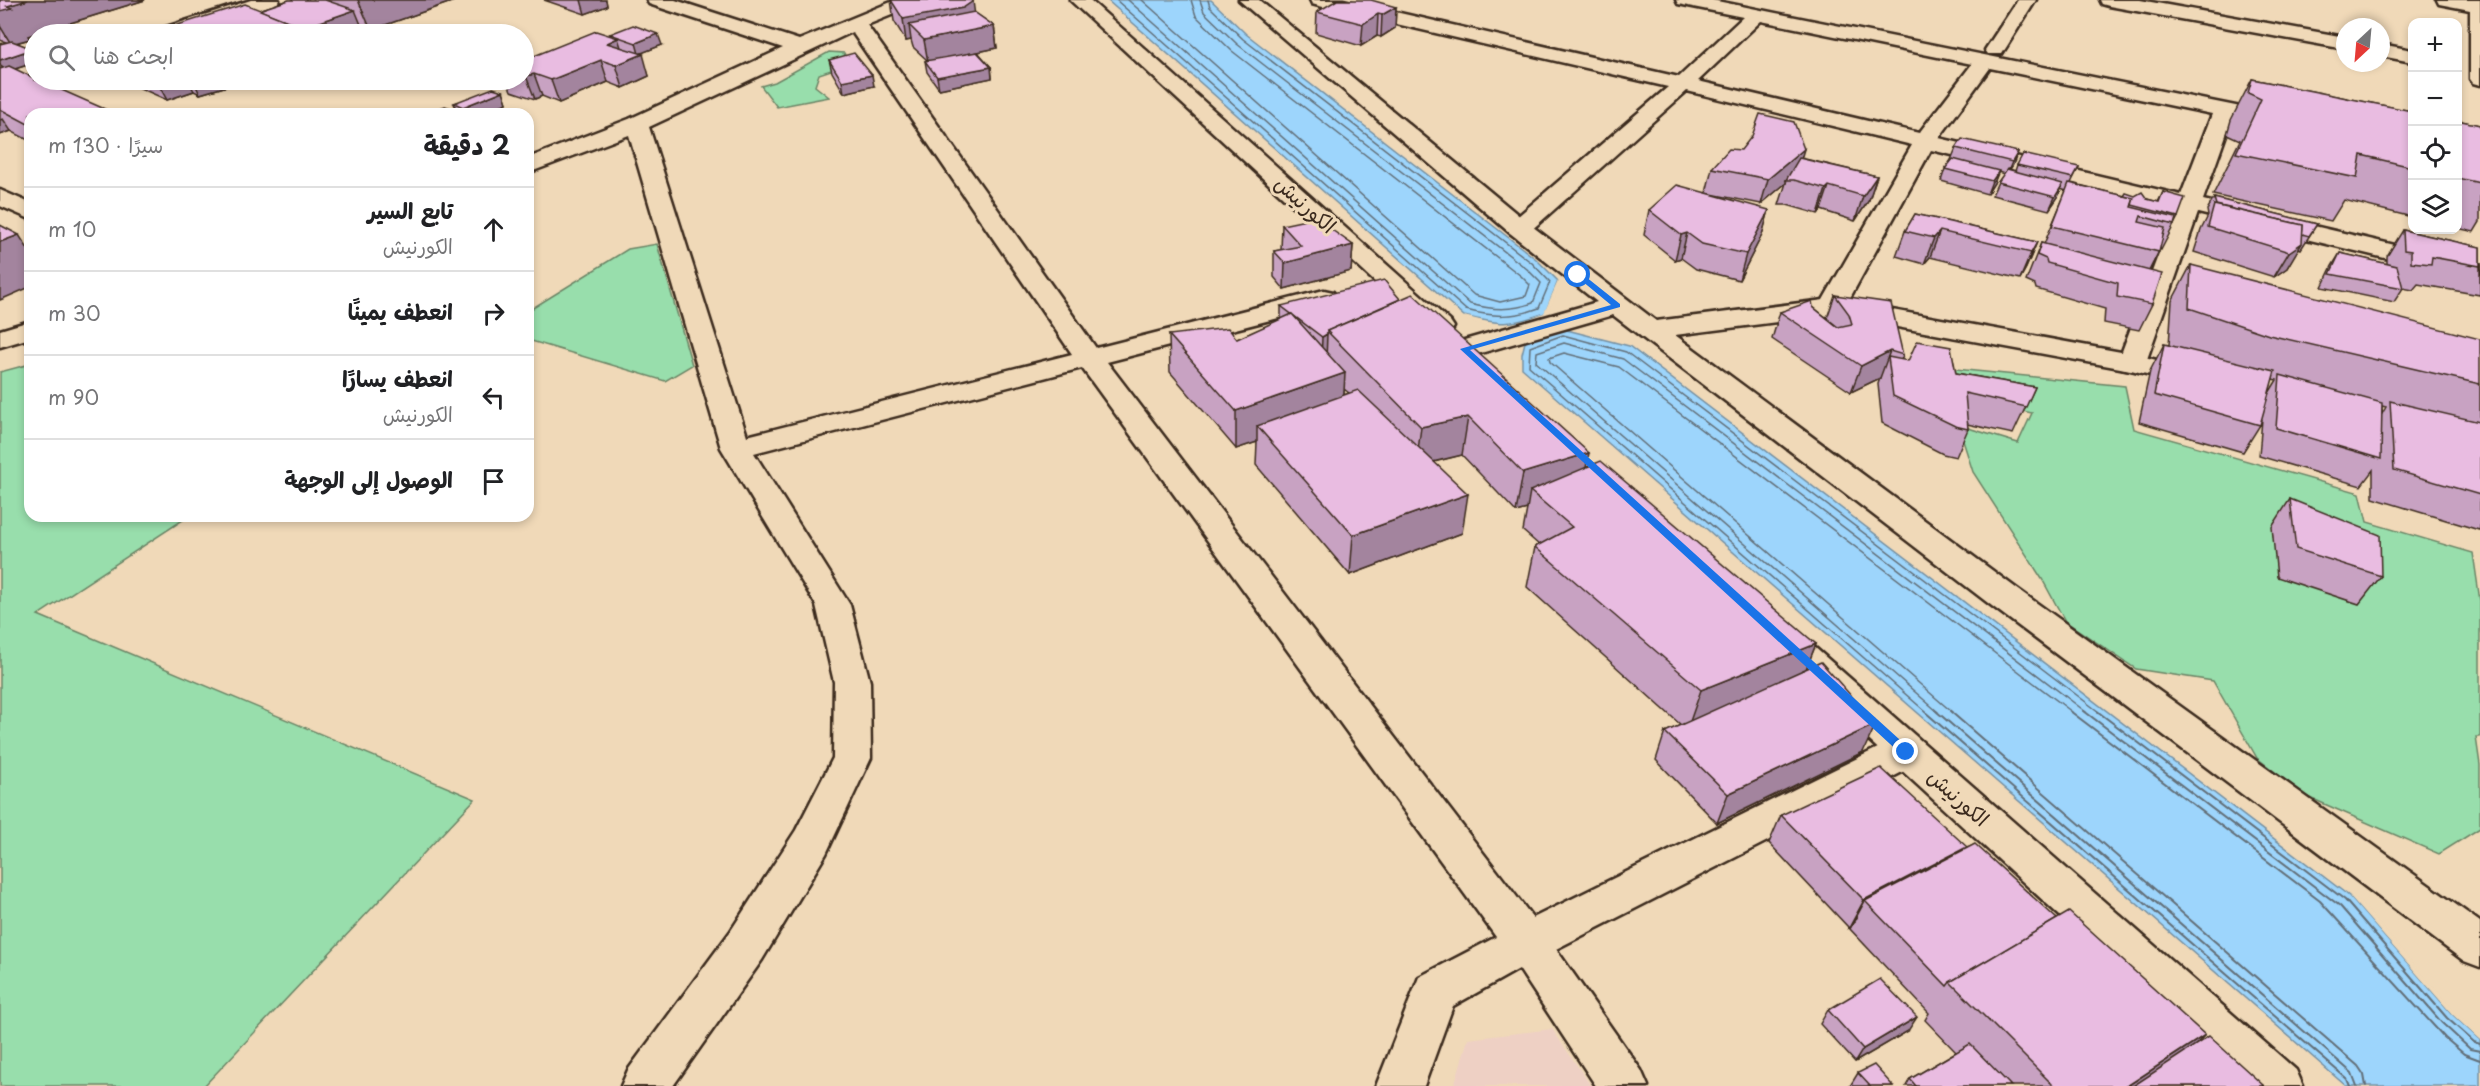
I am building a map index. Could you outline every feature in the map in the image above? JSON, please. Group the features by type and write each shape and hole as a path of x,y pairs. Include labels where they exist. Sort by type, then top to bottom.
{"street":[{"path":"195,24 270,0"},
{"path":"656,0 800,46"},
{"path":"534,164 637,124 800,46 912,0"},
{"name":"الكورنيش","path":"1078,0 1389,281 1478,345 1490,373"},
{"path":"1248,0 1519,228 1604,309 1650,330 2014,604 2480,947"},
{"path":"1319,0 2480,273"},
{"path":"1685,0 1763,5 2299,119 2224,110 1990,55"},
{"path":"1832,307 1925,141 1990,55 2027,0"},
{"path":"2109,0 2250,16 2336,40"},
{"path":"2446,0 2479,4 2480,72 2462,67"},
{"path":"1519,228 1683,84 1763,5"},
{"path":"856,23 1089,358 1526,943 1624,1086"},
{"path":"2390,52 2408,55"},
{"path":"2132,362 2224,110"},
{"path":"637,124 736,448 833,605 852,682 852,758 811,842 746,946 645,1086"},
{"path":"0,197 24,209"},
{"path":"736,448 1389,281"},
{"path":"1650,330 1832,307 2132,362 2224,385"},
{"path":"1478,345 1604,309"},
{"path":"0,339 24,331"},
{"name":"الكورنيش","path":"1756,615 2279,1086"},
{"path":"1400,1086 1435,992 1526,943 1906,752"}],"shaded area":[{"path":"1552,1029 1591,1086 1454,1086 1468,1039"}],"green space":[{"path":"829,52 844,53 849,64 819,74 815,86 829,97 777,107 761,86 775,82"},
{"path":"657,244 692,365 665,381 534,342 534,307 628,249"},
{"path":"24,366 24,522 180,522 38,615 475,799 204,1086 0,1086 0,372"},
{"path":"1935,367 2125,386 2134,429 2360,493 2367,522 2473,553 2480,601 2480,737 2476,737 2480,765 2480,828 2439,854 2306,796 2257,758 2213,681 2136,669 2065,621 2042,579 1973,472 1958,425 2018,443 2032,413 1953,396"}],"water":[{"path":"1107,0 1211,0 1246,34 1536,259 1558,281 1545,313 1504,323 1464,316"},
{"path":"1563,329 1629,346 2349,896 2452,1014 2480,1040 2480,1086 2346,1086 1522,368 1525,342"}],"pier":[{"path":"1558,281 1560,283 1547,314 1522,325 1499,328 1468,320 1464,316 1499,325 1521,322 1544,313"},
{"path":"2349,896 2360,903 2454,1012 2480,1036 2480,1040 2452,1014"}],"building":[{"path":"0,0 28,0 7,6 12,8 0,11"},
{"path":"289,0 325,0 355,10 314,24 291,24 259,10"},
{"path":"891,0 973,1 963,8 903,19"},
{"path":"1337,0 1371,0 1396,7 1382,15 1378,14 1363,24 1317,12"},
{"path":"245,4 290,22 284,24 181,24"},
{"path":"974,12 994,26 924,40 909,25"},
{"path":"633,25 658,34 636,43 610,34"},
{"path":"596,31 618,38 607,43 643,54 616,65 601,60 551,80 534,74 534,56"},
{"path":"12,41 24,46 24,52 0,60 0,44"},
{"path":"977,52 991,67 937,77 925,61"},
{"path":"854,53 872,75 842,81 829,60"},
{"path":"9,66 24,73 24,90 62,90 102,108 24,108 24,122 0,109 0,69"},
{"path":"2252,79 2408,110 2408,166 2361,155 2357,178 2236,153 2261,99 2248,93"},
{"path":"488,90 503,91 463,107 454,103"},
{"path":"1760,114 1794,122 1804,149 1768,179 1712,168 1729,149 1741,150 1752,136"},
{"path":"2462,121 2480,125 2480,183 2462,179"},
{"path":"1962,139 2018,152 2012,162 1956,148"},
{"path":"2023,154 2079,167 2073,178 2017,165"},
{"path":"1799,158 1877,176 1863,196 1829,186 1826,189 1786,180"},
{"path":"1953,159 1999,171 1992,181 1945,169"},
{"path":"2007,169 2063,184 2055,197 1998,182"},
{"path":"2069,183 2134,198 2131,207 2176,218 2174,225 2141,216 2139,222 2165,228 2159,252 2052,226"},
{"path":"1677,185 1769,210 1746,254 1702,244 1687,233 1681,235 1649,210"},
{"path":"2142,192 2147,199 2159,202 2163,192 2185,198 2178,217 2132,205 2134,198 2124,196 2126,193 2135,196"},
{"path":"2214,198 2317,224 2309,236 2302,234 2303,225 2216,205"},
{"path":"2214,205 2303,225 2302,243 2289,252 2208,227"},
{"path":"1915,214 2037,242 2031,253 1940,231 1934,238 1905,231"},
{"path":"1315,218 1353,245 1285,263 1274,251 1301,246 1282,225"},
{"path":"0,225 19,235 0,242"},
{"path":"2403,230 2408,231 2408,234 2421,234 2480,247 2480,266 2432,257 2431,264 2411,262 2411,251 2404,250"},
{"path":"2041,243 2162,274 2152,304 2117,297 2118,283 2047,263 2046,259 2037,255"},
{"path":"2340,253 2397,266 2403,288 2330,274"},
{"path":"2191,265 2480,339 2480,384 2269,335 2189,308"},
{"path":"1384,280 1400,299 1327,331 1327,334 1322,337 1281,306"},
{"path":"1413,294 1589,453 1523,473 1468,417 1421,427 1327,331"},
{"path":"1835,295 1891,303 1903,355 1890,351 1861,366 1780,312 1812,301 1813,307 1838,327 1852,324 1849,314"},
{"path":"1292,314 1345,373 1236,411 1169,335 1228,328 1237,339"},
{"path":"1917,341 1951,347 1956,373 2035,387 2026,407 1965,393 1968,429 1955,426 1893,396 1888,357 1908,361"},
{"path":"2164,344 2275,371 2260,425 2154,395"},
{"path":"2280,375 2382,403 2381,459 2276,428"},
{"path":"1358,390 1468,494 1353,535 1257,426"},
{"path":"2390,401 2480,422 2480,495 2394,470"},
{"path":"1601,461 1816,644 1701,690 1535,547 1572,527 1530,491"},
{"path":"2290,499 2380,535 2381,576 2296,549"},
{"path":"1821,662 1876,724 1728,794 1665,732"},
{"path":"1881,768 1967,847 1864,900 1781,815"},
{"path":"1975,844 2057,919 1950,982 1947,986 1865,901"},
{"path":"2069,912 2205,1035 2127,1086 2054,1086 1950,982"},
{"path":"1880,979 1917,1017 1863,1049 1828,1010"},
{"path":"2209,1036 2264,1086 2133,1086"},
{"path":"1970,1044 2011,1086 1916,1086 1910,1079"},
{"path":"1874,1065 1893,1086 1870,1086 1858,1073"}],"route":[{"path":"1578,275 1617,305 1464,349 1906,752"}]}
